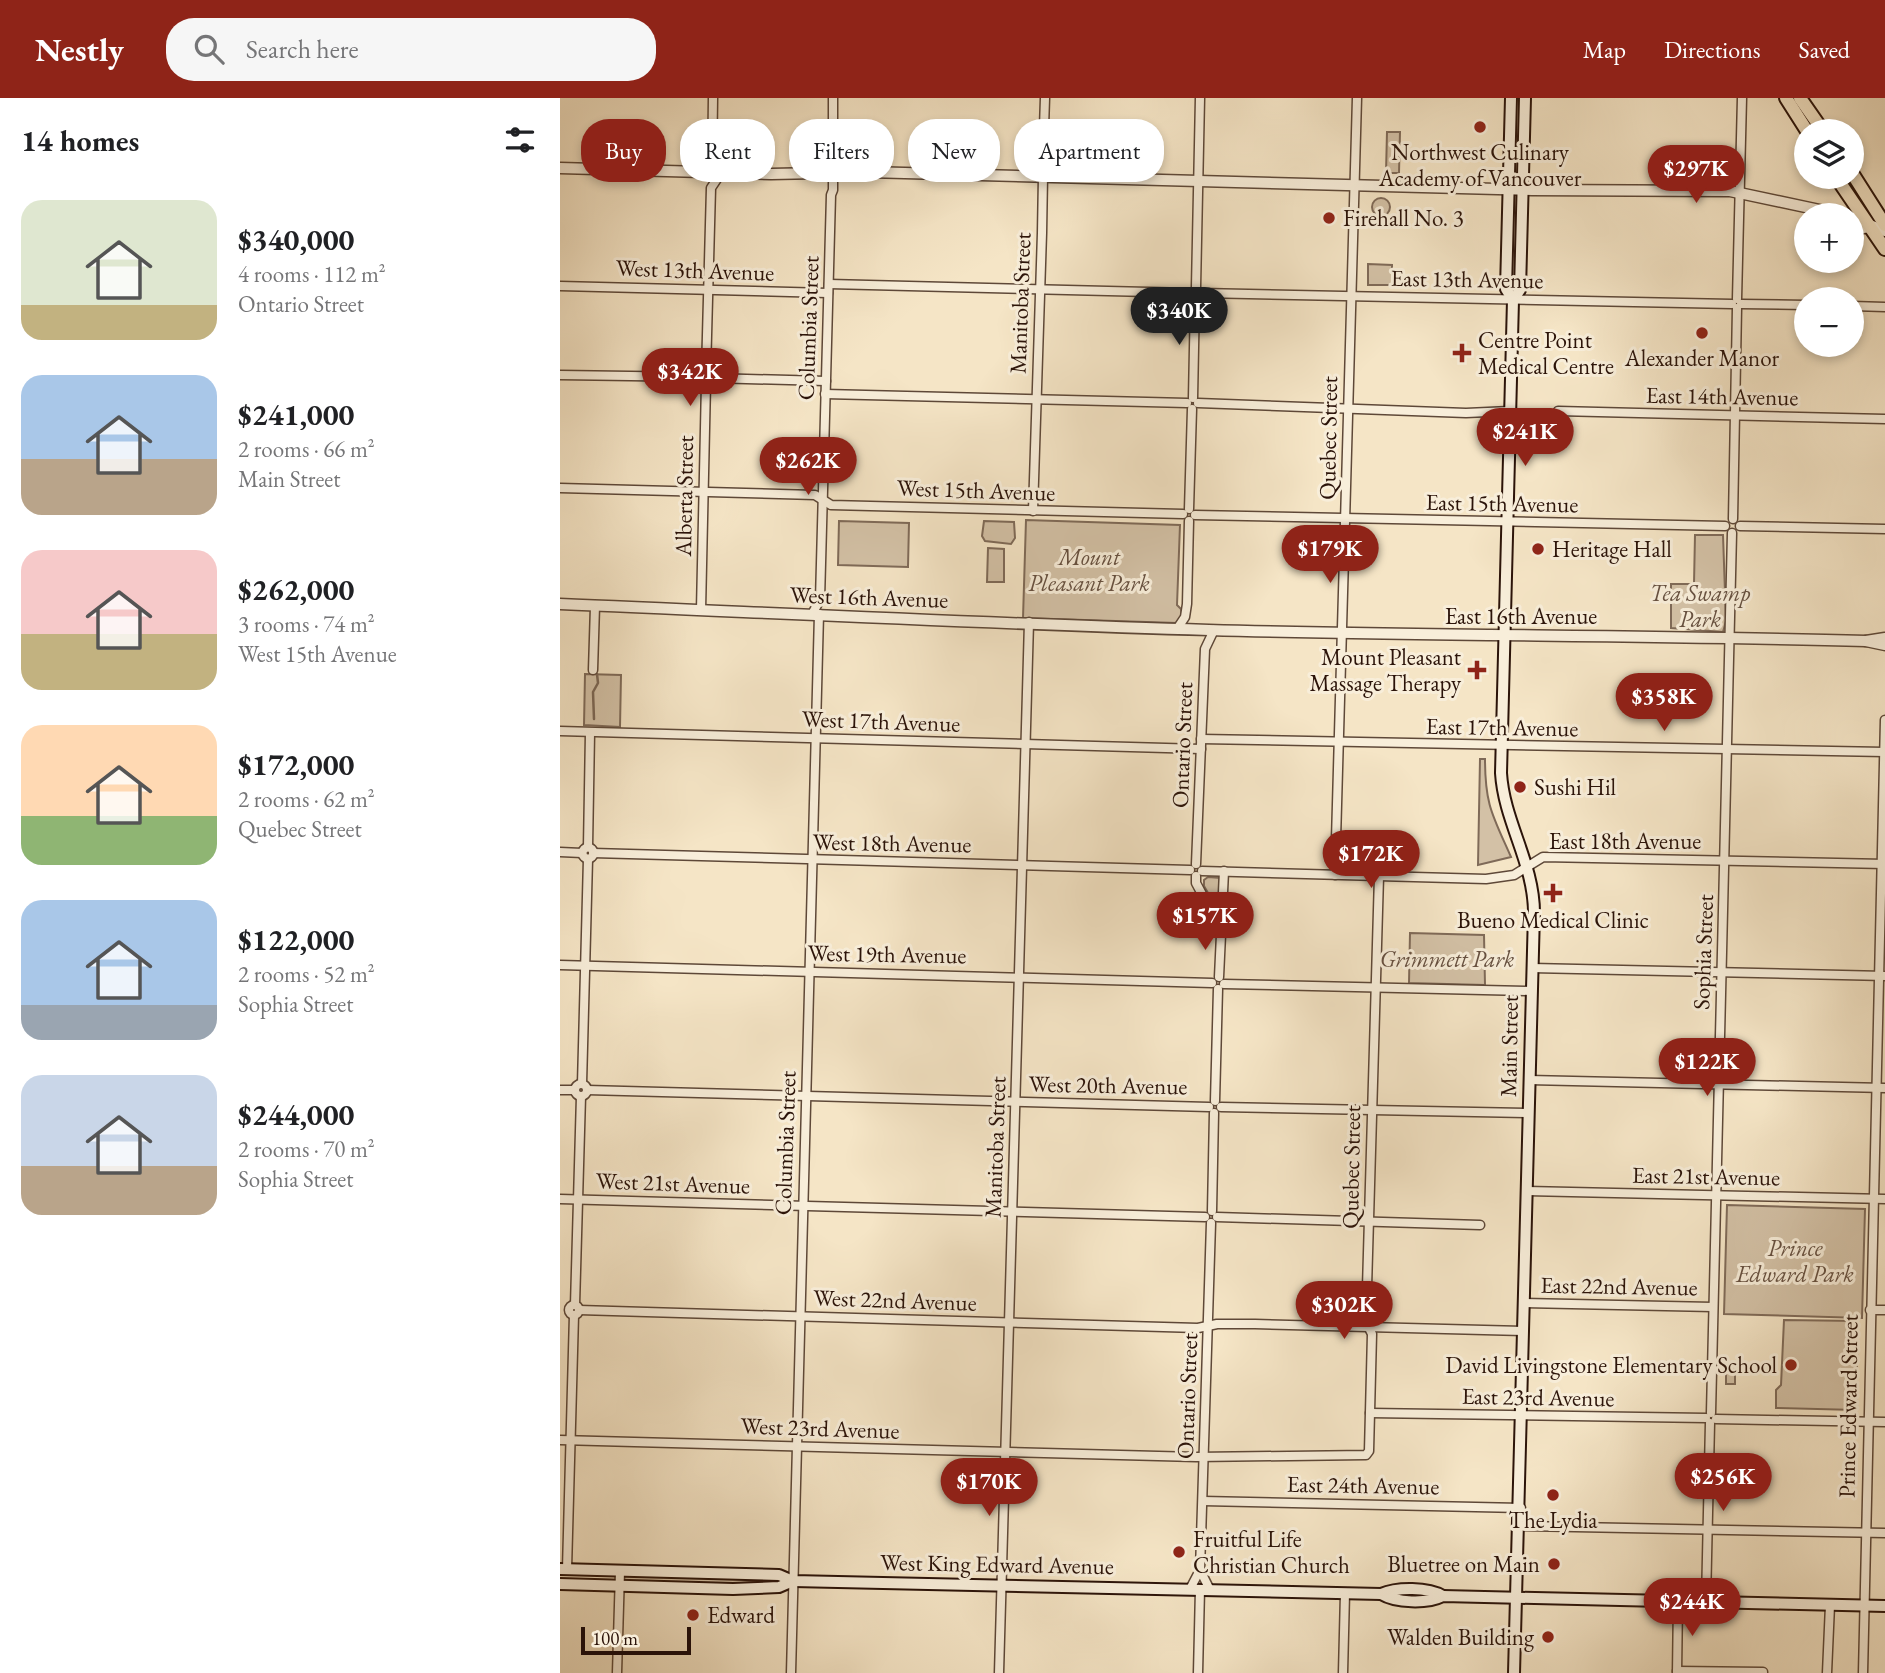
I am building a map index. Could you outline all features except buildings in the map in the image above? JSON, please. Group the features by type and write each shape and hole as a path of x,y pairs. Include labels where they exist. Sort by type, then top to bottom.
{"main road":[{"name":"Main Street","path":"1511,98 1506,289 1513,300"},
{"name":"Main Street","path":"1514,1673 1519,1598 1534,900 1528,866 1504,798 1501,747 1513,300 1520,290 1525,98"},
{"path":"1786,98 1799,119"},
{"path":"1800,98 1815,119"},
{"path":"1844,189 1885,249"},
{"path":"1862,189 1885,225"},
{"name":"West King Edward Avenue","path":"563,1569 779,1575 793,1581 1381,1594 1390,1600 1434,1600 1443,1596 1885,1606"},
{"name":"West King Edward Avenue","path":"560,1584 733,1588 779,1587 793,1581"}],"street":[{"path":"713,98 714,119"},
{"name":"Columbia Street","path":"833,98 833,119"},
{"name":"Manitoba Street","path":"1044,119 1045,98"},
{"path":"1177,629 1185,617 1187,604 1200,98"},
{"path":"1355,185 1357,98"},
{"path":"1740,526 1732,533 1726,526 1732,519 1742,98"},
{"path":"560,168 680,171"},
{"path":"894,173 1014,175"},
{"path":"1164,180 1509,190 1740,192 1794,207"},
{"path":"707,182 711,188"},
{"path":"711,188 713,182"},
{"name":"Columbia Street","path":"820,602 832,182"},
{"name":"Manitoba Street","path":"1033,511 1043,182"},
{"name":"Quebec Street","path":"1335,875 1355,185"},
{"name":"Alberta Street","path":"701,610 711,188"},
{"path":"1864,224 1885,231"},
{"path":"1864,228 1869,227"},
{"name":"West 13th Avenue","path":"560,286 709,290 1041,288 1196,293"},
{"name":"East 13th Avenue","path":"1196,293 1794,305"},
{"path":"1864,306 1885,307"},
{"path":"560,375 826,381"},
{"path":"825,394 1479,413 1510,411"},
{"name":"East 14th Avenue","path":"1558,411 1885,419"},
{"name":"West 15th Avenue","path":"560,488 815,495 833,505 1189,515"},
{"name":"East 15th Avenue","path":"1189,515 1726,526"},
{"path":"1732,519 1740,526 1885,529"},
{"name":"Sophia Street","path":"1706,1602 1732,533"},
{"path":"820,602 820,614"},
{"path":"820,602 820,614"},
{"name":"West 16th Avenue","path":"560,604 1177,629"},
{"path":"593,670 595,606"},
{"name":"Columbia Street","path":"791,1673 820,614"},
{"name":"Manitoba Street","path":"999,1673 1029,622"},
{"name":"East 16th Avenue","path":"1177,629 1866,641 1885,638"},
{"name":"Ontario Street","path":"1214,630 1205,649 1196,883 1220,928"},
{"name":"East 16th Avenue","path":"1866,641 1885,645"},
{"name":"Prince Edward Street","path":"1863,1673 1873,1199 1880,1087 1885,720"},
{"name":"West 17th Avenue","path":"560,731 1201,749"},
{"path":"563,1569 571,1440 571,1310 578,1199 590,733"},
{"name":"East 17th Avenue","path":"1201,739 1501,747 1884,752"},
{"name":"West 18th Avenue","path":"560,852 1196,870"},
{"name":"East 18th Avenue","path":"1196,870 1494,878 1514,875 1544,857 1883,864"},
{"name":"Ontario Street","path":"1198,1673 1218,983 1224,871"},
{"name":"Quebec Street","path":"1205,1456 1366,1455 1369,1451 1372,1332 1366,1322 1378,876"},
{"name":"West 19th Avenue","path":"560,965 1531,991"},
{"path":"1532,968 1881,976"},
{"path":"1529,1080 1880,1087"},
{"name":"West 20th Avenue","path":"560,1090 1528,1113"},
{"name":"East 21st Avenue","path":"1527,1191 1885,1199"},
{"name":"West 21st Avenue","path":"560,1199 1211,1217"},
{"path":"1211,1217 1480,1225"},
{"name":"East 22nd Avenue","path":"1524,1303 1713,1307"},
{"name":"West 22nd Avenue","path":"571,1310 1208,1326"},
{"path":"1870,1310 1885,1310"},
{"path":"1208,1326 1523,1331"},
{"name":"East 23rd Avenue","path":"1370,1413 1885,1422"},
{"name":"West 23rd Avenue","path":"560,1440 1205,1456"},
{"name":"East 24th Avenue","path":"1203,1501 1521,1508"},
{"path":"1520,1526 1885,1533"},
{"path":"617,1673 620,1570"},
{"name":"Ontario Street","path":"1200,1570 1200,1589"},
{"path":"1343,1673 1345,1593"},
{"path":"1678,1602 1677,1672 1763,1672"},
{"path":"1827,1673 1830,1605"}],"green space":[{"path":"1387,132 1400,132 1399,173 1386,173"},
{"path":"1381,198 1387,201 1390,207 1387,213 1381,216 1375,213 1372,207 1375,201"},
{"path":"1368,264 1392,265 1392,285 1368,285"},
{"name":"Mount Pleasant Park","path":"1026,520 1180,525 1177,605 1181,609 1182,619 1177,623 1023,618"},
{"path":"839,521 909,523 908,567 838,565"},
{"path":"984,521 1014,522 1015,538 1011,544 985,541 982,536"},
{"name":"Tea Swamp Park","path":"1695,535 1723,535 1726,621 1723,632 1671,628 1671,584 1694,584"},
{"path":"988,548 1004,549 1004,582 987,582"},
{"path":"585,674 621,675 620,727 584,725"},
{"path":"1480,759 1485,759 1488,800 1511,857 1478,865"},
{"path":"1208,877 1221,878 1220,914 1204,886 1204,880"},
{"name":"Grimmett Park","path":"1410,933 1484,935 1485,985 1409,983"},
{"name":"Prince Edward Park","path":"1727,1205 1865,1209 1862,1318 1724,1314"},
{"path":"1784,1320 1858,1321 1856,1410 1776,1408 1776,1390 1781,1385"},
{"path":"1726,1363 1735,1363 1735,1384 1726,1384"},
{"path":"624,1575 775,1580 730,1584 624,1581"}],"waterway":[{"path":"594,719 593,692 598,683 597,674"}],"place":[{"name":"Northwest Culinary Academy of Vancouver","path":"1480,127"},
{"name":"Firehall No. 3","path":"1329,218"},
{"name":"Alexander Manor","path":"1702,333"},
{"name":"Centre Point Medical Centre","path":"1462,353"},
{"name":"Heritage Hall","path":"1538,549"},
{"name":"Mount Pleasant Massage Therapy","path":"1477,670"},
{"name":"Sushi Hil","path":"1520,787"},
{"name":"Bueno Medical Clinic","path":"1553,893"},
{"name":"David Livingstone Elementary School","path":"1791,1365"},
{"name":"The Lydia","path":"1553,1495"},
{"name":"Fruitful Life Christian Church","path":"1179,1552"},
{"name":"Bluetree on Main","path":"1554,1564"},
{"name":"Edward","path":"693,1615"},
{"name":"Walden Building","path":"1548,1637"}]}
